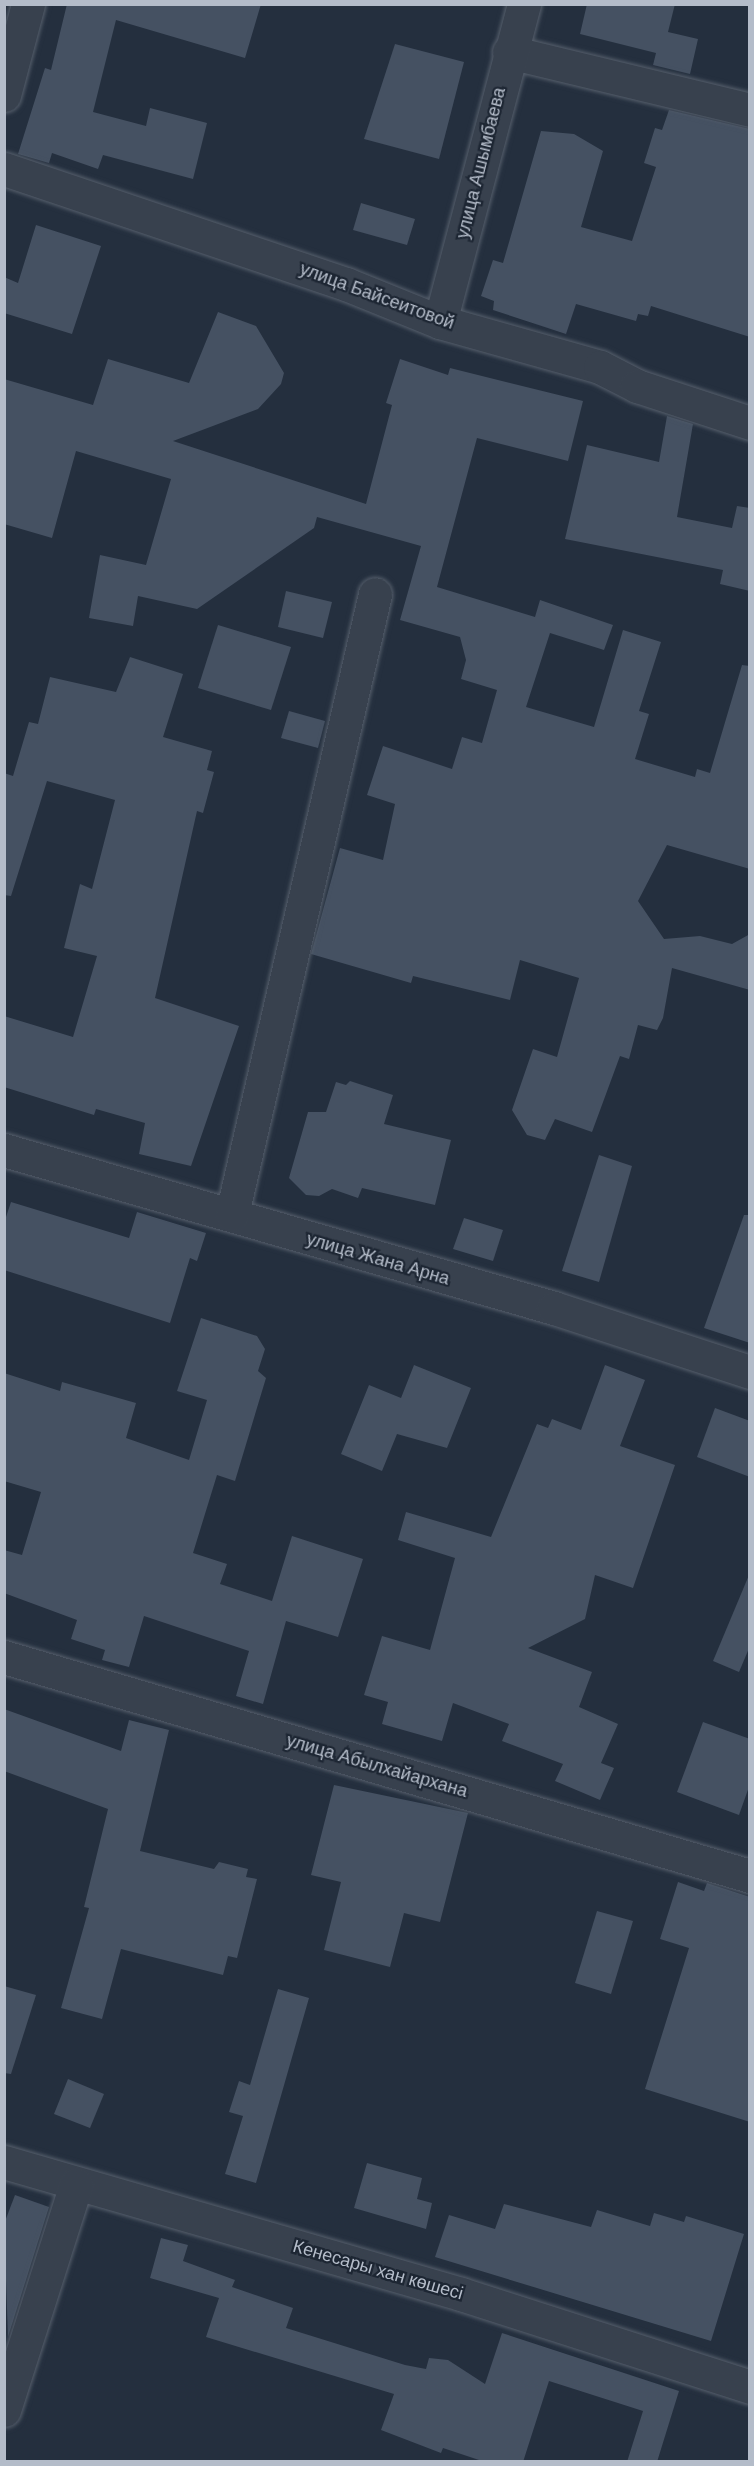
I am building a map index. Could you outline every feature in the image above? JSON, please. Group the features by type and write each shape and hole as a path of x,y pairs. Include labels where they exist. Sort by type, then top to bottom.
{"street":[{"path":"4,95 28,4"},
{"name":"улица Ашымбаева","path":"440,322 509,52 524,4"},
{"path":"509,52 750,110"},
{"name":"улица Байсеитовой","path":"4,169 346,284 440,322 600,367 637,386 750,423"},
{"path":"232,1214 375,594"},
{"name":"улица Жана Арна","path":"4,1150 232,1214 329,1247 554,1308 750,1372"},
{"name":"улица Абылхайархана","path":"4,1657 750,1876"},
{"name":"Кенесары хан көшесі","path":"4,2162 461,2294 750,2387"},
{"path":"4,2410 76,2184"}],"building":[{"path":"67,4 261,4 245,58 116,20 93,112 146,126 150,108 207,123 193,179 103,155 98,169 52,153 49,163 18,154 45,68 51,70"},
{"path":"587,4 675,4 668,32 698,39 690,74 653,65 656,53 580,34"},
{"path":"395,44 464,62 439,159 364,139"},
{"path":"669,110 750,129 750,337 651,306 648,316 638,314 636,321 576,304 566,334 493,310 494,301 481,296 493,260 503,263 541,131 574,134 603,151 581,227 632,241 656,167 644,163 655,128 662,130"},
{"path":"361,203 415,219 407,245 353,230"},
{"path":"36,225 101,246 72,334 4,313 4,277 18,283"},
{"path":"218,312 256,326 284,373 281,384 258,409 173,441 366,504 392,405 386,403 400,359 448,375 450,368 583,401 568,461 477,438 437,587 535,617 540,600 613,625 604,650 550,633 526,707 594,727 623,630 661,642 639,711 649,714 635,759 695,777 697,769 710,773 742,665 750,666 750,869 667,845 638,901 664,939 700,936 732,944 750,934 750,990 672,968 663,1018 657,1030 638,1025 629,1059 620,1056 592,1132 555,1119 545,1140 527,1135 512,1110 533,1049 557,1057 579,978 520,960 510,1000 413,976 411,983 311,954 340,848 383,860 395,804 367,795 383,746 452,769 462,737 482,743 497,690 461,679 466,660 460,637 400,620 421,546 317,517 314,528 197,609 138,596 133,626 89,618 100,555 146,565 171,479 76,451 52,538 4,524 4,379 93,405 108,359 189,383"},
{"path":"667,416 693,424 677,517 732,528 737,506 750,508 750,591 720,584 723,570 565,539 587,445 659,462"},
{"path":"286,591 332,602 323,638 278,627"},
{"path":"218,625 291,647 271,710 198,688"},
{"path":"130,657 183,674 163,737 212,751 207,770 214,772 203,813 197,811 155,998 239,1026 191,1166 139,1154 145,1123 96,1109 94,1115 4,1087 4,1016 73,1037 97,956 64,948 80,884 92,889 115,800 47,781 11,896 4,895 4,773 13,776 29,722 38,724 50,677 116,692"},
{"path":"289,711 325,721 318,748 281,738"},
{"path":"350,1081 393,1095 384,1124 451,1140 435,1205 362,1188 358,1198 332,1189 319,1196 306,1195 289,1178 308,1112 326,1112 336,1082 346,1085"},
{"path":"599,1155 632,1166 599,1282 562,1271"},
{"path":"11,1202 129,1238 137,1212 206,1233 197,1261 190,1258 170,1323 4,1270 4,1223"},
{"path":"744,1215 750,1215 750,1343 704,1328"},
{"path":"464,1218 503,1230 493,1261 453,1249"},
{"path":"201,1318 257,1336 265,1349 258,1371 266,1378 235,1481 217,1475 193,1553 227,1564 220,1584 272,1601 292,1536 363,1559 338,1637 286,1621 263,1704 236,1696 249,1651 144,1616 129,1667 102,1660 105,1650 71,1639 77,1620 4,1593 4,1550 22,1555 41,1492 4,1481 4,1373 60,1391 62,1382 136,1403 126,1438 189,1460 207,1400 177,1391"},
{"path":"414,1365 471,1388 447,1448 397,1434 382,1471 341,1454 369,1385 401,1398"},
{"path":"605,1365 645,1380 620,1446 675,1465 633,1588 595,1575 585,1619 528,1648 592,1672 579,1707 618,1724 601,1763 614,1768 600,1800 555,1781 563,1764 502,1741 509,1724 453,1703 442,1741 382,1724 388,1702 364,1695 382,1636 430,1650 455,1558 398,1540 406,1512 491,1537 537,1424 548,1428 552,1419 581,1430"},
{"path":"715,1408 750,1421 750,1477 697,1457"},
{"path":"749,1575 750,1646 739,1672 713,1661"},
{"path":"4,1709 121,1751 129,1720 169,1730 140,1851 214,1869 219,1862 248,1869 246,1877 257,1879 237,1958 228,1956 223,1975 121,1949 102,2019 61,2008 89,1908 84,1907 108,1809 4,1771"},
{"path":"703,1722 750,1739 750,1784 739,1815 677,1792"},
{"path":"334,1785 468,1813 440,1922 404,1913 390,1967 324,1950 341,1882 311,1875"},
{"path":"678,1882 704,1891 707,1883 750,1897 750,2122 645,2089 689,1948 660,1939"},
{"path":"597,1911 633,1921 611,1994 575,1983"},
{"path":"4,1986 36,1995 11,2074 4,2073"},
{"path":"278,1989 309,1998 256,2183 225,2174 243,2116 229,2112 239,2081 250,2085"},
{"path":"68,2079 104,2094 90,2128 54,2114"},
{"path":"367,2163 422,2178 417,2199 432,2203 426,2229 354,2208"},
{"path":"15,2195 49,2207 8,2337 4,2224"},
{"path":"504,2204 591,2227 597,2210 650,2226 654,2213 684,2222 686,2216 744,2234 711,2341 435,2257 449,2215 495,2229"},
{"path":"161,2238 188,2245 183,2261 235,2280 232,2287 293,2308 286,2328 405,2365 426,2369 429,2358 448,2360 485,2384 502,2333 679,2391 657,2462 627,2462 643,2411 549,2381 523,2462 485,2462 443,2448 441,2453 381,2430 394,2394 206,2337 219,2298 150,2278"}]}
